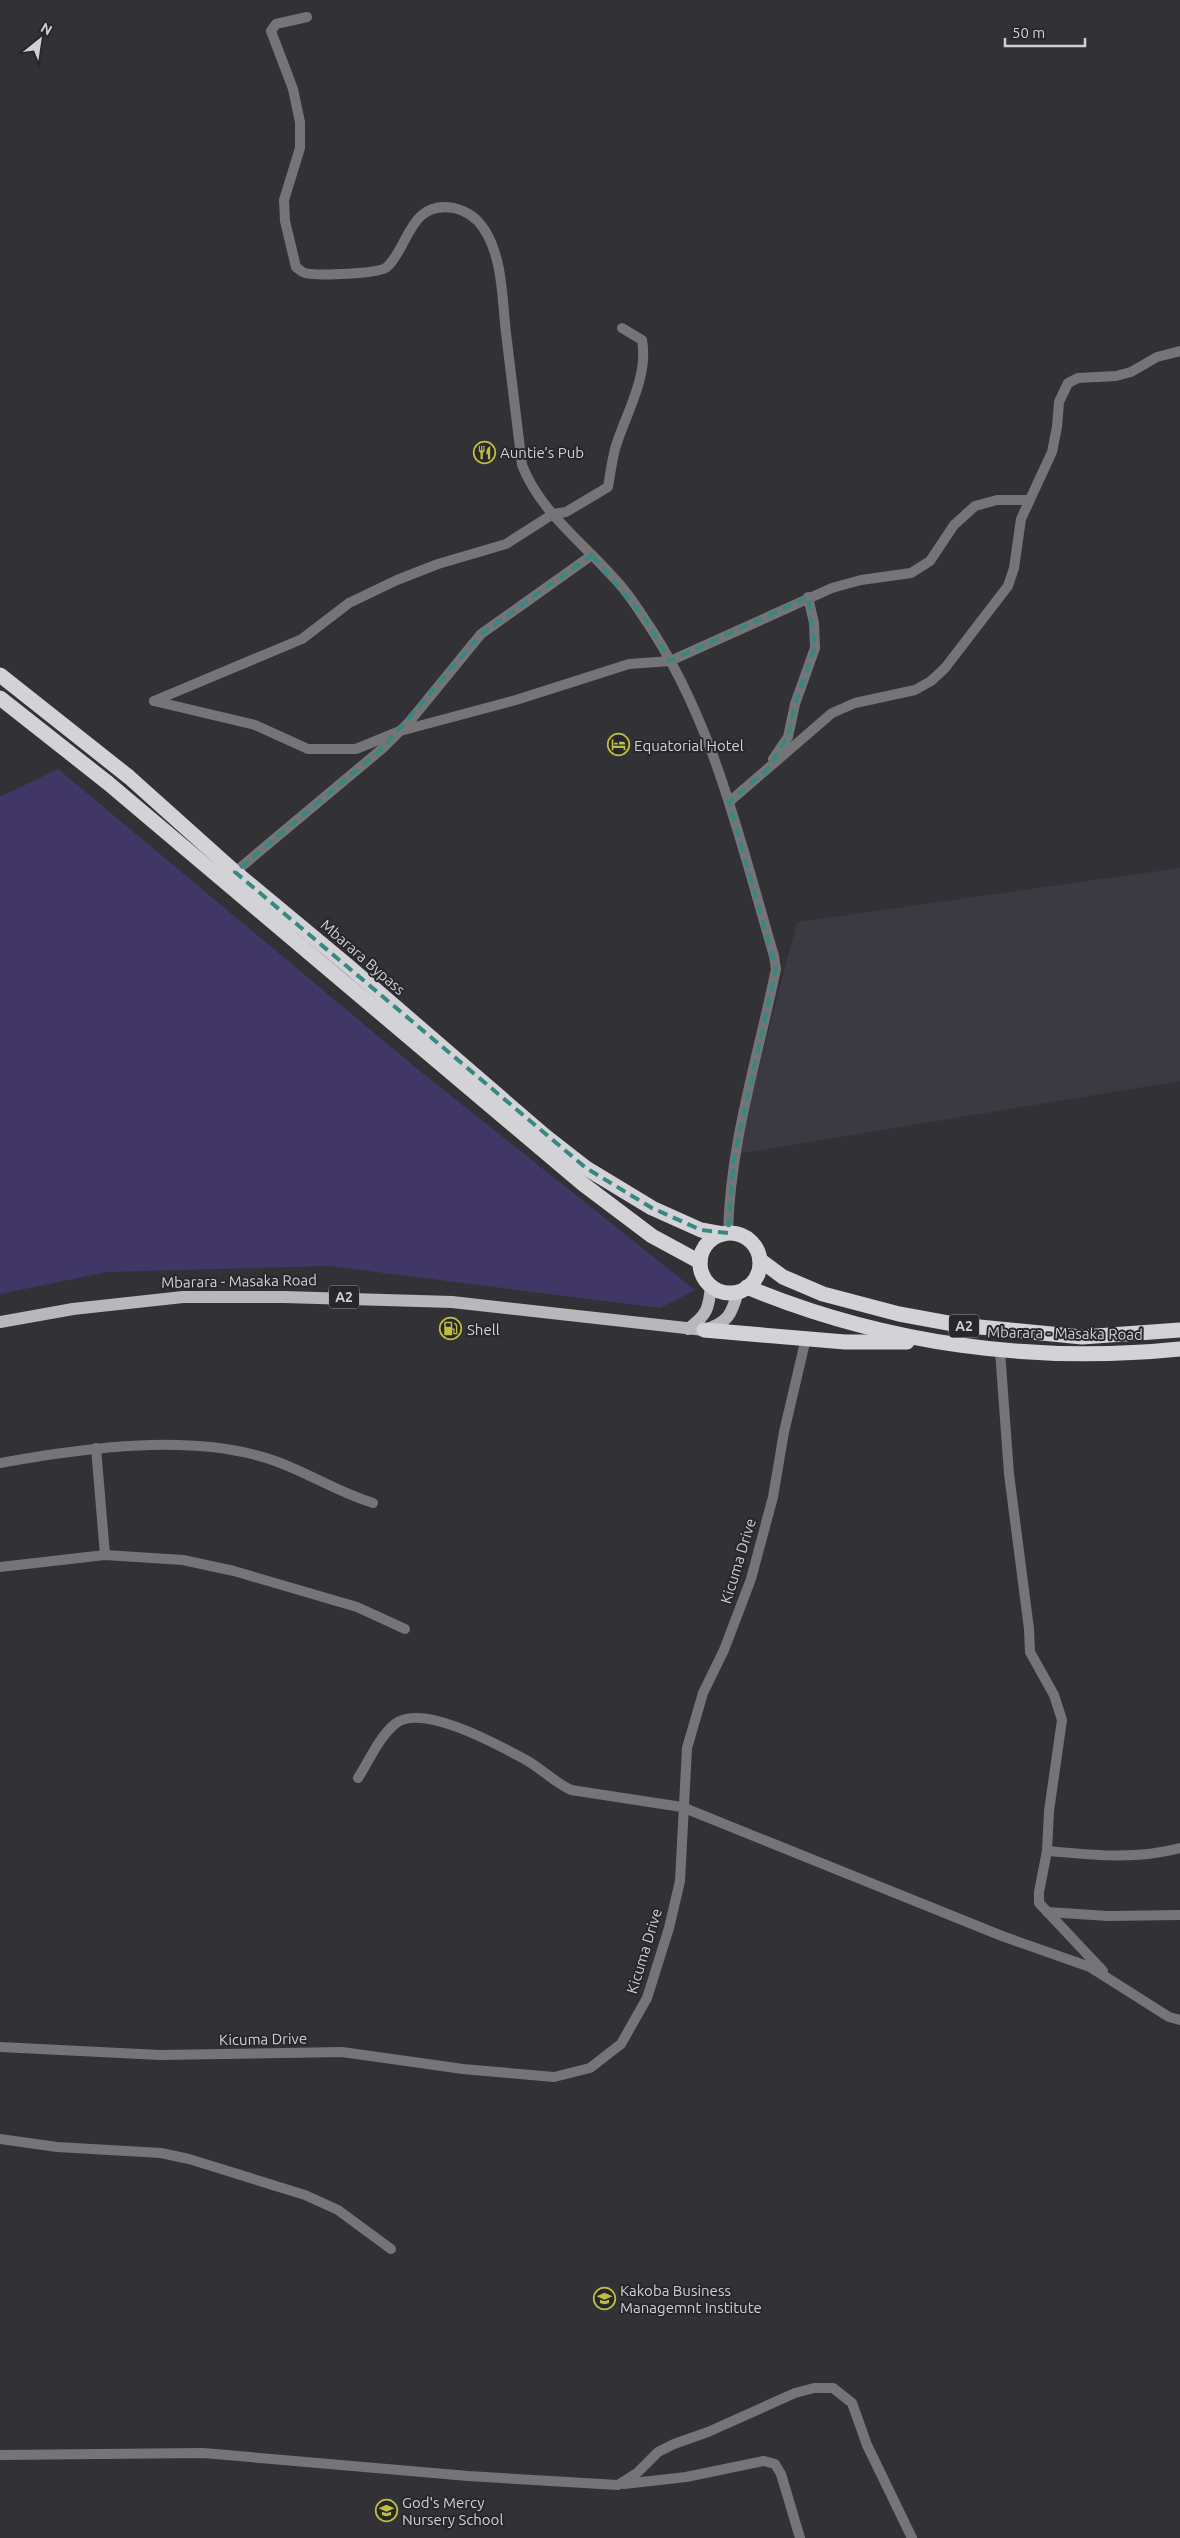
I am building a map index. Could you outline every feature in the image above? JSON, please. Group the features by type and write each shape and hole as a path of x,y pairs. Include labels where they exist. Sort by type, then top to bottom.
{"highway":[{"name":"Mbarara Bypass","path":"0,675 129,777 235,872 347,965 490,1091 586,1168 652,1208 701,1230 725,1234"},
{"path":"0,698 108,783 582,1184 652,1236 700,1262"},
{"path":"711,1285 702,1273 700,1262 707,1244 725,1234"},
{"name":"A2","path":"725,1234 743,1236 757,1250 760,1260"},
{"path":"742,1289 757,1275 760,1260"},
{"name":"Mbarara - Masaka Road","path":"760,1260 783,1277 823,1294 899,1314 959,1326 1082,1336 1180,1330"},
{"name":"A2","path":"711,1285 724,1292 742,1289"},
{"name":"Mbarara - Masaka Road","path":"742,1289 849,1322 931,1341 1000,1350 1134,1354 1180,1349"},
{"path":"845,1342 851,1336 852,1327 849,1322"},
{"name":"A2","path":"704,1330 845,1342 931,1341"}],"main road":[{"path":"688,1329 700,1320 710,1307 711,1285"},
{"path":"704,1330 724,1322 742,1289"},
{"name":"Mbarara - Masaka Road","path":"0,1322 73,1308 183,1296 284,1297 452,1302 704,1330"}],"street":[{"path":"307,17 276,24 271,31 293,89 300,122 300,148 284,200 287,229 296,267 307,274 381,270 391,262 414,223 423,214 452,208 467,212 477,220 488,237 498,269 522,465 528,482 553,514 613,576 644,617 670,661 710,744 729,802 774,956 776,969 748,1085 736,1148 725,1234"},
{"path":"622,328 642,340 644,352 634,397 615,449 608,488 566,512 553,514 506,544 438,564 396,580 349,603 302,639 154,700 194,712 255,725 308,749 356,749 400,731 516,700 629,664 670,661 808,597 861,580 917,570 930,561 954,525 964,513 974,506 997,500 1028,500"},
{"path":"729,802 832,714 855,703 915,690 931,681 945,668 1008,586 1014,568 1021,519 1028,500 1052,452 1058,427 1059,402 1068,383 1078,378 1116,376 1131,372 1157,357 1180,350"},
{"path":"235,872 383,748 400,731 482,634 592,555"},
{"path":"767,770 788,737 795,704 815,648 814,623 808,597"},
{"name":"Kicuma Drive","path":"0,2047 160,2055 342,2052 463,2069 554,2077 590,2068 620,2044 647,1998 669,1928 680,1881 682,1807 687,1748 703,1693 724,1650 751,1579 773,1497 784,1432 806,1338"},
{"path":"1000,1350 1009,1474 1030,1629 1030,1652 1054,1695 1062,1720 1049,1811 1047,1850 1038,1892 1039,1903 1106,1976"},
{"path":"0,1463 96,1448 143,1445 228,1449 274,1461 352,1497 373,1503"},
{"path":"96,1448 105,1555"},
{"path":"0,1567 105,1555 183,1560 234,1571 357,1607 405,1629"},
{"path":"358,1778 395,1723 411,1718 432,1719 478,1736 528,1761 556,1783 571,1790 682,1807 1002,1936 1090,1967 1168,2017 1180,2020"},
{"path":"1047,1850 1120,1857 1157,1854 1180,1848"},
{"path":"1048,1912 1108,1916 1180,1915"},
{"path":"0,2139 57,2147 161,2153 189,2159 306,2195 338,2210 391,2249"},
{"path":"618,2485 630,2479 658,2452 674,2444 708,2432 795,2393 814,2388 833,2388 852,2403 867,2445 912,2538"},
{"path":"0,2455 203,2452 468,2476 618,2485 686,2477 764,2461 775,2464 781,2474 800,2538"}],"highlighted area":[{"path":"592,555 644,617 670,661 808,597 815,648 795,704 788,737 767,770 729,802 776,969 734,1158 728,1233 701,1230 652,1208 586,1168 235,872 383,748 481,634"}],"shaded area":[{"path":"58,769 415,1067 695,1290 660,1308 329,1266 107,1272 0,1294 0,797"},
{"path":"1180,868 1180,1081 736,1154 797,922"}],"place":[{"name":"Auntie’s Pub","path":"484,452"},
{"name":"Equatorial Hotel","path":"618,745"},
{"name":"Shell","path":"451,1329"},
{"name":"Kakoba Business Managemnt Institute","path":"604,2299"},
{"name":"God's Mercy Nursery School","path":"386,2511"}]}
